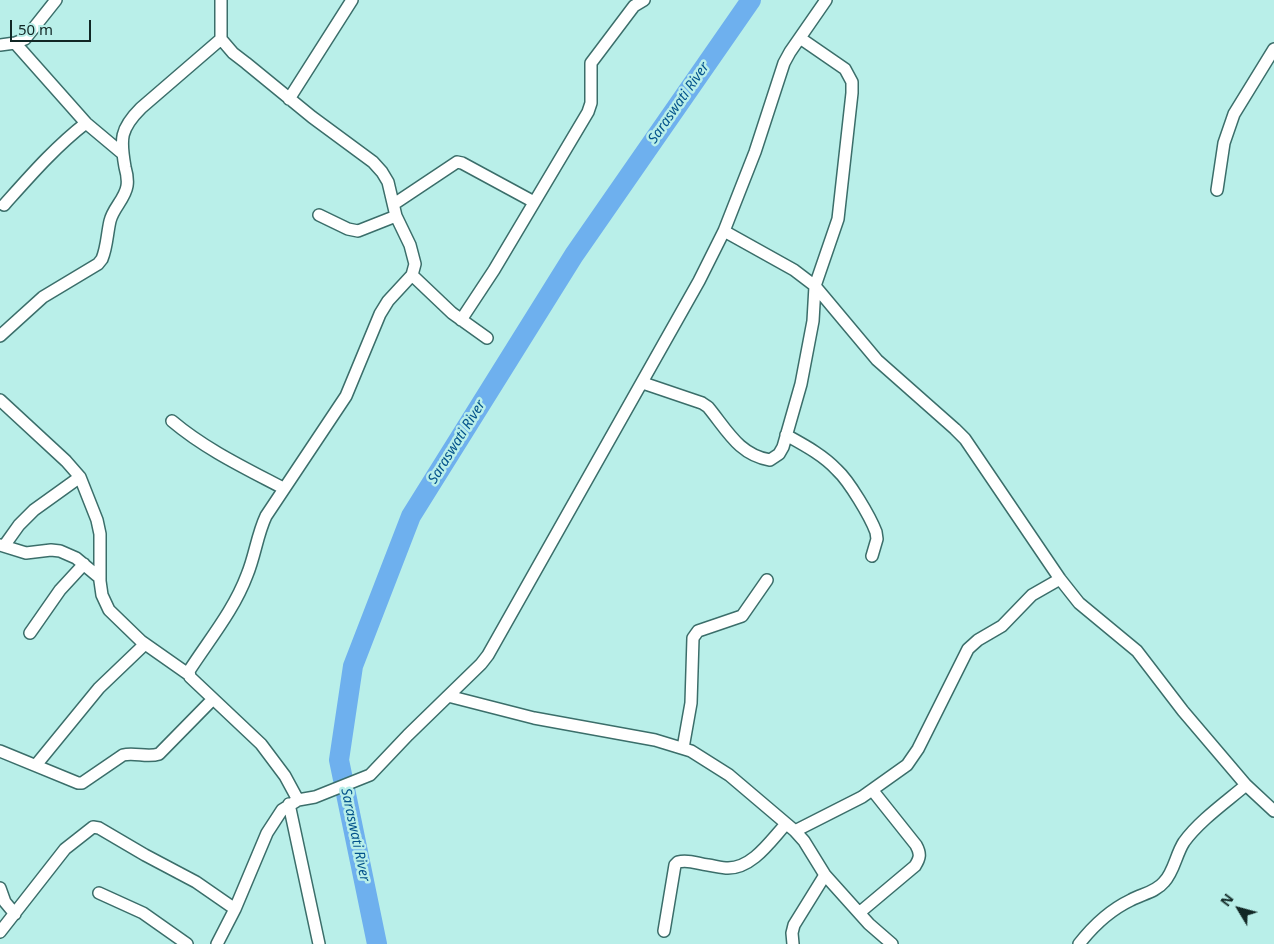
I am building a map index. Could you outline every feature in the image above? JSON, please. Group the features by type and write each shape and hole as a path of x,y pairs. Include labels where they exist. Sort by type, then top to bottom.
{"street":[{"path":"0,46 25,39 56,0"},
{"path":"188,674 236,599 248,574 262,523 283,488 346,396 384,306 412,275 415,264 410,245 396,216 388,182 382,172 373,162 289,99 233,52 221,39 221,0"},
{"path":"289,99 352,0"},
{"path":"461,320 484,287 590,108 591,62 634,6 644,0"},
{"path":"217,944 235,910 274,819 293,802 315,797 370,775 488,655 699,281 724,231 755,152 784,63 823,1"},
{"path":"643,382 702,403 708,407 741,447 757,458 770,460 775,458 783,447 801,384 813,321 815,286 838,219 852,82 845,69 800,38"},
{"path":"0,336 43,298 98,264 102,259 110,220 127,189 128,180 121,140 126,127 131,118 221,39"},
{"path":"15,43 86,123 123,154"},
{"path":"1217,190 1224,143 1234,114 1274,49"},
{"path":"4,205 52,152 86,123"},
{"path":"394,204 457,162 534,202"},
{"path":"319,215 348,229 358,231 396,216"},
{"path":"724,231 794,270 815,286 877,360 965,439 1074,598 1086,611 1137,651 1183,711 1246,785 1274,810"},
{"path":"412,275 461,320 487,338"},
{"path":"0,400 66,461 80,477 97,520 100,534 102,595 109,610 132,634 188,674 261,744 285,776 293,802 319,944"},
{"path":"172,421 215,452 283,488"},
{"path":"786,435 814,452 839,471 845,478 876,532 878,539 872,556"},
{"path":"80,477 34,510 2,546 26,553 51,550 60,552 76,558 100,578"},
{"path":"30,634 60,590 84,564"},
{"path":"664,931 675,866 678,862 689,860 728,868 740,866 754,858 790,827 844,807 874,791 908,765 914,757 968,649 978,640 1002,626 1032,595 1060,579"},
{"path":"683,748 691,703 691,642 698,631 742,616 767,580"},
{"path":"36,765 99,688 145,644"},
{"path":"448,696 534,718 656,740 683,748 705,759 729,775 790,827 804,841 825,875 884,938 892,944"},
{"path":"0,751 82,783 123,755 154,756 159,754 213,699"},
{"path":"1079,944 1091,928 1103,918 1130,900 1154,890 1166,881 1186,839 1246,785"},
{"path":"860,913 915,866 920,856 916,845 874,791"},
{"path":"0,932 66,848 93,828 99,828 144,855 196,882 235,910"},
{"path":"793,944 792,933 794,925 825,875"},
{"path":"0,888 5,902 15,914"},
{"path":"99,893 142,913 187,944"}],"waterway":[{"name":"Saraswati River","path":"377,944 339,760 353,666 411,516 574,255 751,0"}]}
